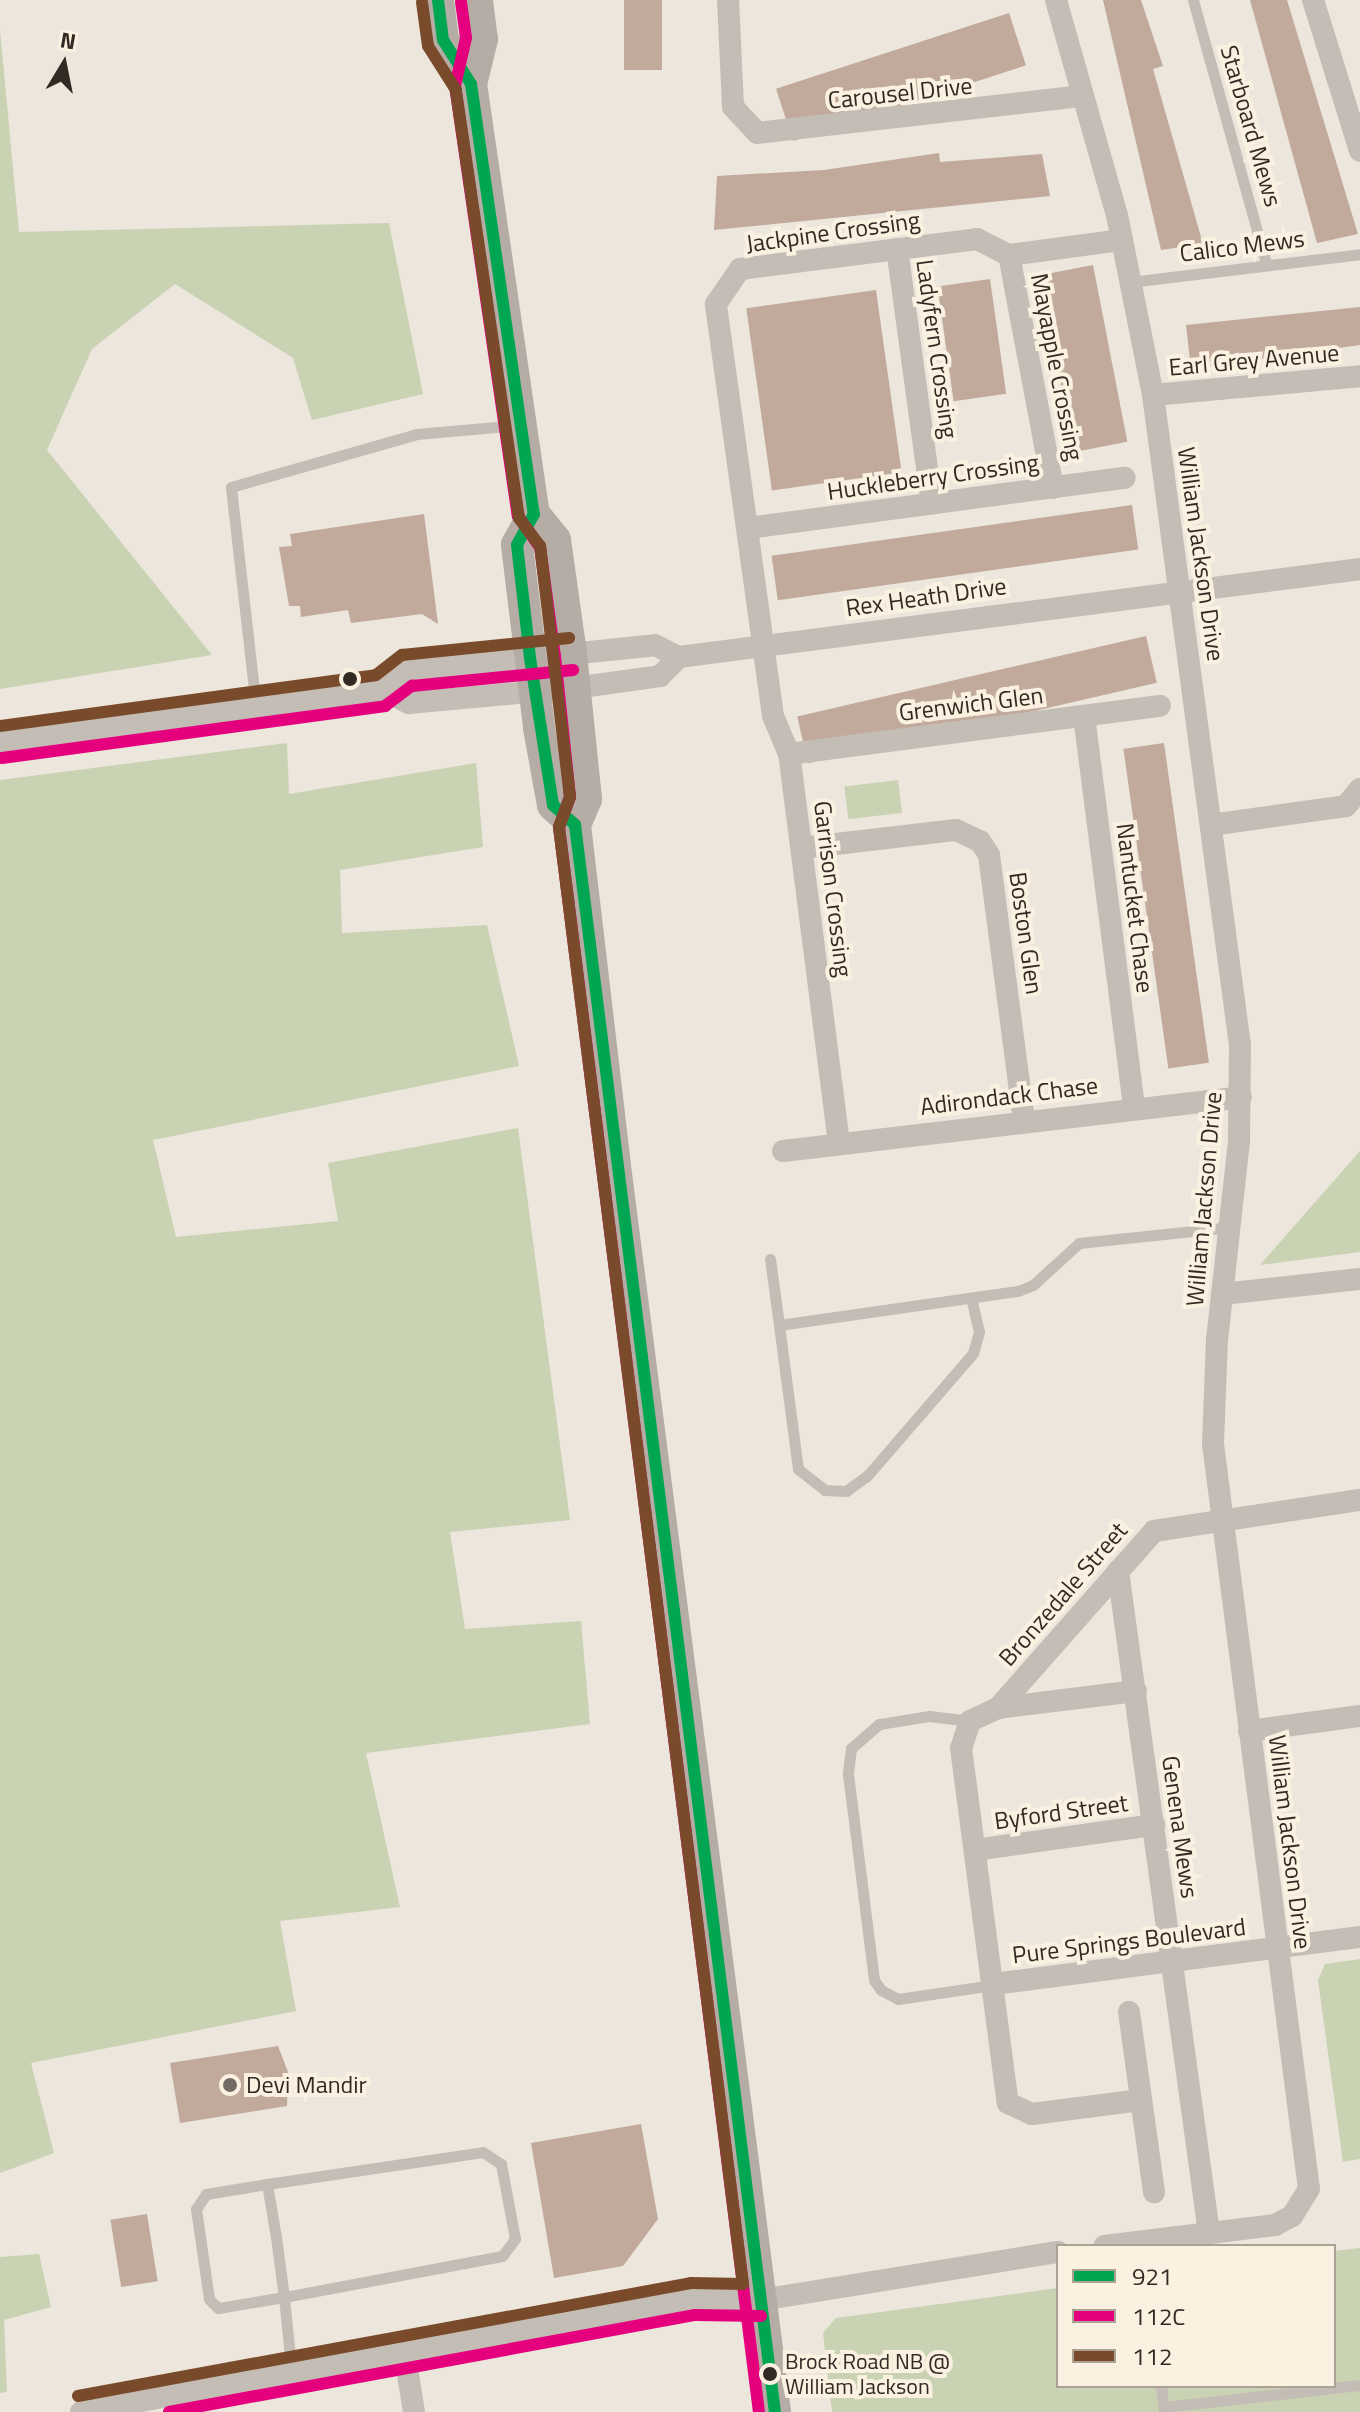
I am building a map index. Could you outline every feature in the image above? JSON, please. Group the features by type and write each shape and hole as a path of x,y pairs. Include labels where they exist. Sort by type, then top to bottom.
{"main road":[{"path":"438,0 443,40 471,84"},
{"path":"477,0 482,39 471,84 534,514 555,540 571,654 586,799 575,825 775,2412"},
{"path":"534,514 517,545 534,692 553,805 575,825"}],"street":[{"name":"Carousel Drive","path":"728,0 733,107 757,133 1083,96"},
{"name":"William Jackson Drive","path":"1056,0 1122,240 1153,395 1211,825 1241,1097 1222,1294 1213,1444 1309,2189 1292,2216 1275,2225 1141,2244"},
{"path":"1313,0 1360,151"},
{"name":"Jackpine Crossing","path":"763,645 716,304 724,285 740,269 977,239 1009,255"},
{"path":"1009,255 1122,240"},
{"name":"Ladyfern Crossing","path":"897,249 932,504"},
{"name":"Mayapple Crossing","path":"1009,255 1053,488"},
{"name":"Earl Grey Avenue","path":"1153,395 1360,376"},
{"name":"Huckleberry Crossing","path":"748,528 1125,478"},
{"name":"Rex Heath Drive","path":"679,657 660,676 574,688 409,703 383,690 405,671 655,645 679,657 1360,569"},
{"name":"Garrison Crossing","path":"763,645 775,727 789,754 839,1143"},
{"path":"0,742 383,690"},
{"name":"Grenwich Glen","path":"789,754 1160,706"},
{"name":"Nantucket Chase","path":"1084,716 1134,1106"},
{"path":"1211,825 1346,806 1360,789"},
{"name":"Boston Glen","path":"802,848 956,830 980,841 989,855 1024,1120"},
{"name":"Adirondack Chase","path":"783,1151 1134,1106 1241,1097"},
{"path":"1222,1294 1360,1279"},
{"name":"Bronzedale Street","path":"998,1708 1154,1531 1360,1500"},
{"name":"Genena Mews","path":"1118,1571 1209,2233"},
{"path":"970,1721 998,1708 1136,1691"},
{"path":"1249,1731 1360,1716"},
{"name":"Pure Springs Boulevard","path":"970,1721 961,1748 993,1984 1360,1937"},
{"name":"Byford Street","path":"975,1850 1154,1825"},
{"path":"993,1984 1008,2103 1032,2114 1141,2100"},
{"path":"1129,2012 1154,2192"},
{"path":"81,2412 405,2356 694,2299 761,2300 1056,2252"},
{"path":"405,2356 414,2412"}],"lane":[{"name":"Starboard Mews","path":"1193,0 1266,264"},
{"name":"Calico Mews","path":"1130,282 1360,254"},
{"path":"256,707 231,487 417,434 521,424"},
{"path":"779,1325 971,1298 1033,1285 1079,1243 1230,1227"},
{"path":"770,1259 798,1469 825,1490 846,1491 867,1476 973,1353 979,1332 971,1298"},
{"path":"970,1721 929,1716 879,1724 851,1748 848,1774 874,1980 881,1990 898,1999 993,1984"},
{"path":"483,2152 501,2164 515,2239 502,2256 218,2308 209,2299 196,2209 206,2194 267,2184 483,2152"},
{"path":"267,2184 294,2375"},
{"path":"1161,2388 1164,2410 1360,2385"}],"green space":[{"path":"0,30 19,232 389,223 423,394 312,420 293,358 175,284 92,349 47,450 212,655 0,689"},
{"path":"287,743 289,794 476,763 483,847 340,870 342,933 487,925 519,1066 153,1140 176,1237 338,1221 328,1163 518,1128 570,1520 450,1532 465,1629 581,1621 590,1724 366,1753 400,1907 280,1921 296,2011 31,2063 54,2153 0,2173 0,780"},
{"path":"898,780 902,813 848,819 844,787"},
{"path":"1360,1151 1360,1252 1260,1265"},
{"path":"1360,1959 1360,2159 1343,2162 1318,1980 1325,1964"},
{"path":"1360,2248 1360,2412 832,2412 823,2333 836,2318 1056,2288 1056,2388 1336,2388 1336,2251"},
{"path":"39,2254 51,2307 4,2320 7,2392 0,2393 0,2257"}],"building":[{"path":"624,0 662,0 662,70 624,70"},
{"path":"1103,0 1141,0 1163,66 1153,69 1203,244 1161,250"},
{"path":"1250,0 1287,0 1358,234 1317,243"},
{"path":"1009,13 1026,65 793,141 776,89"},
{"path":"939,153 940,162 1042,154 1050,196 714,230 717,176 824,170"},
{"path":"1093,265 1127,442 1074,452 1040,275"},
{"path":"990,279 1006,394 954,401 938,286"},
{"path":"876,290 902,472 772,490 746,308"},
{"path":"1360,307 1360,345 1191,369 1186,325"},
{"path":"1132,505 1138,550 778,600 772,556"},
{"path":"424,514 438,624 422,614 351,623 348,610 301,617 300,606 289,606 279,547 292,546 290,534"},
{"path":"1146,636 1157,683 808,763 797,717"},
{"path":"1164,743 1209,1063 1168,1069 1123,749"},
{"name":"Devi Mandir","path":"278,2046 288,2072 287,2106 180,2123 170,2063"},
{"path":"641,2124 658,2219 623,2266 554,2278 531,2143"},
{"path":"147,2214 158,2281 121,2287 110,2220"}],"transit line":[{"name":"921","path":"438,0 443,40 471,84 534,514 517,545 530,658 553,805 575,825 775,2412"},
{"name":"112","path":"78,2396 691,2283 743,2284 559,827 570,797 540,546 519,518 456,90 428,46 422,2"},
{"name":"112C","path":"461,2 466,38 455,86 518,516 540,547 555,656 570,797 559,827 759,2412"},
{"name":"112","path":"0,726 376,675 402,655 569,638"},
{"name":"112C","path":"2,758 385,706 412,686 573,670"},
{"name":"112C","path":"169,2412 695,2315 761,2316"}],"place":[{"name":"Devi Mandir","path":"230,2085"},
{"name":"Brock Road NB @ William Jackson","path":"770,2374"}]}
